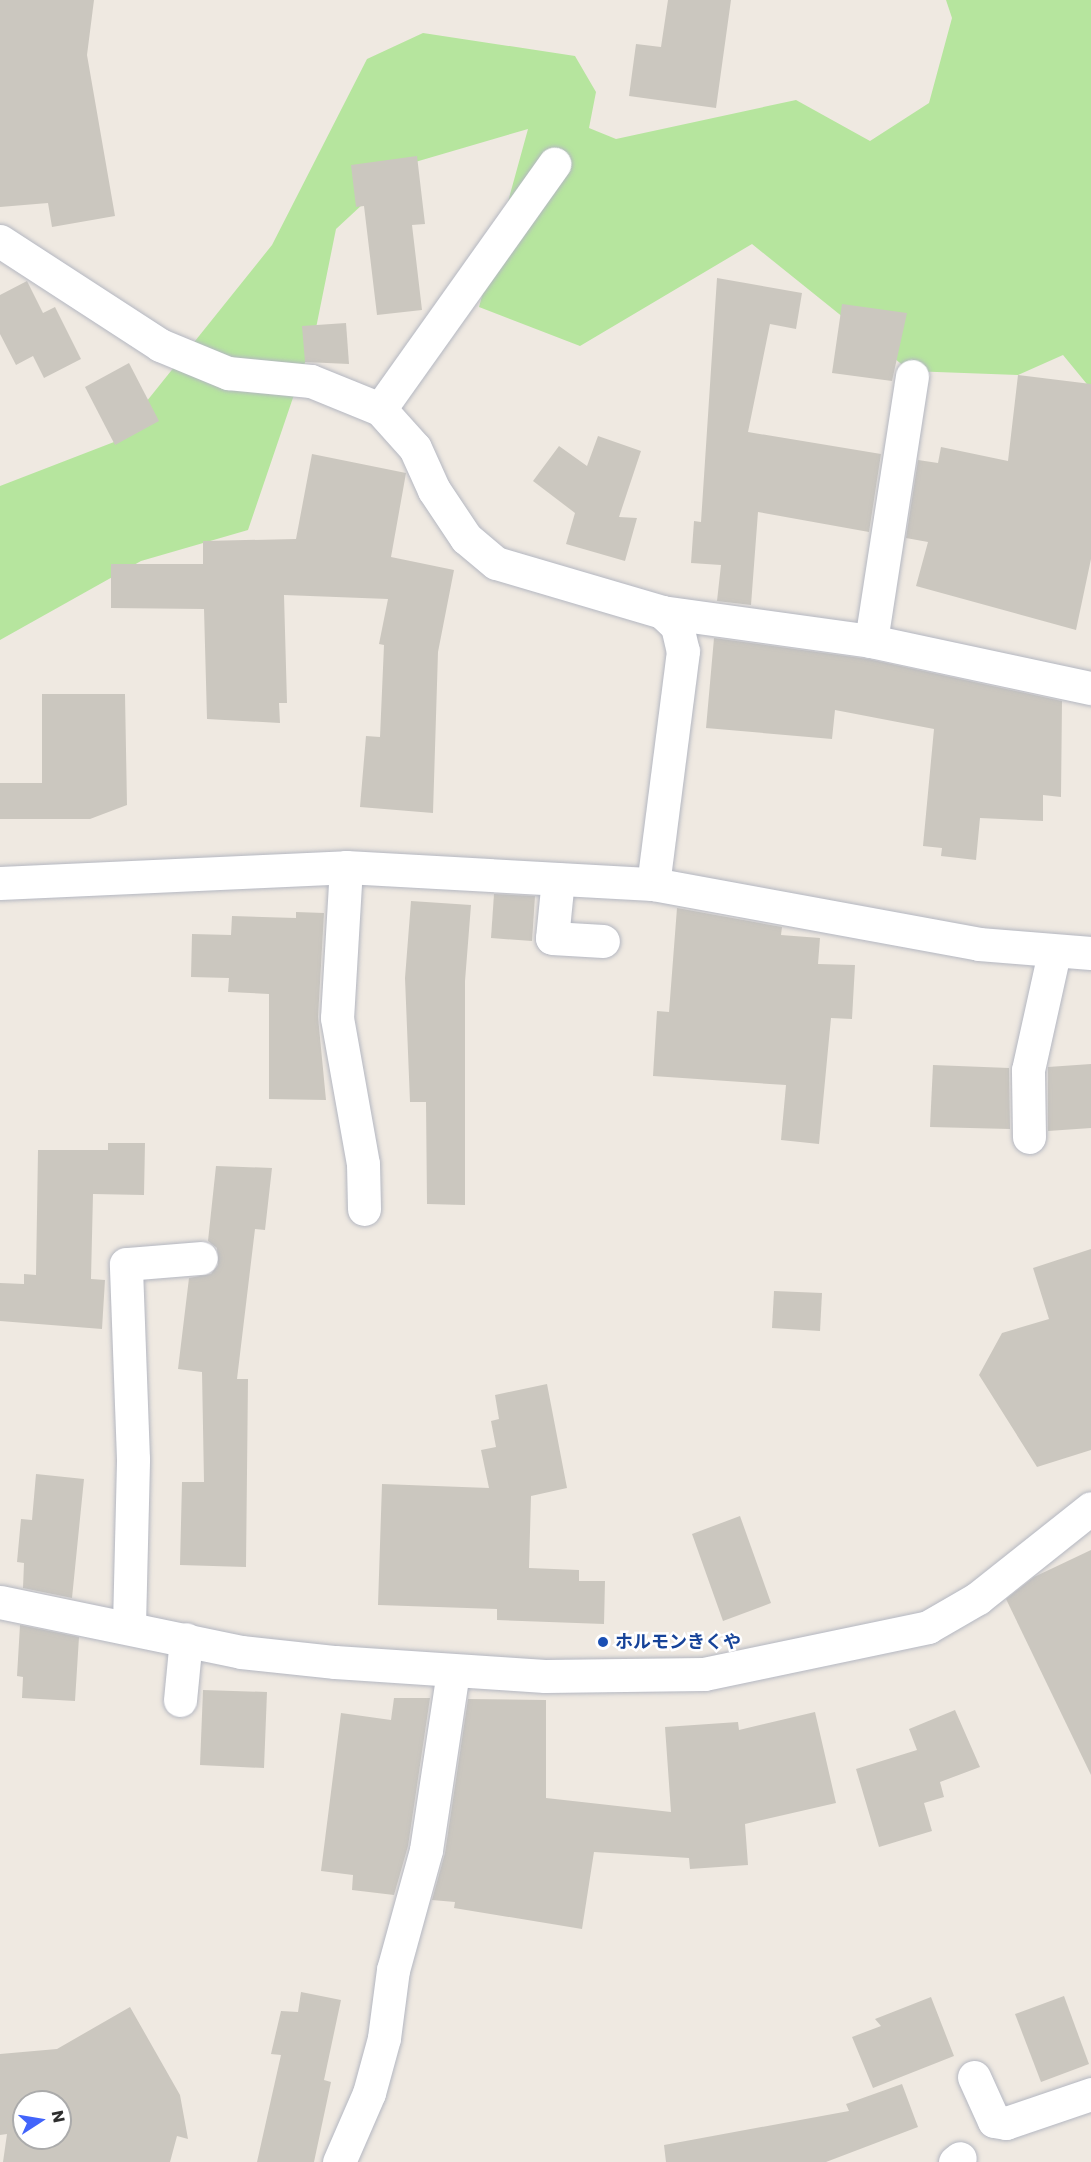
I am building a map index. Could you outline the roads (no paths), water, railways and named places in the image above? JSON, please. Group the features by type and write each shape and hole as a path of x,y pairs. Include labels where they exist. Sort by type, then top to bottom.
{"street":[{"path":"380,409 554,164"},
{"path":"0,241 160,345 228,373 311,381 380,409 415,448 434,490 466,538 496,563 662,612 871,641 1091,688"},
{"path":"871,641 912,376"},
{"path":"653,884 683,651 677,626 662,612"},
{"path":"346,867 337,1018 363,1164 364,1209"},
{"path":"0,883 346,867 653,884 1054,953 1091,953"},
{"path":"558,879 552,938 603,941"},
{"path":"1029,1137 1028,1070 1054,953"},
{"path":"129,1625 133,1459 126,1264 201,1258"},
{"path":"0,1602 129,1625 241,1652 453,1671 704,1674 863,1644 928,1627 978,1598 1091,1508"},
{"path":"180,1700 186,1639"},
{"path":"339,2162 369,2093 384,2038 393,1970 426,1850 453,1671"},
{"path":"974,2077 994,2121 1006,2123 1091,2094"}],"place":[{"name":"ホルモンきくや","path":"603,1642"}]}
